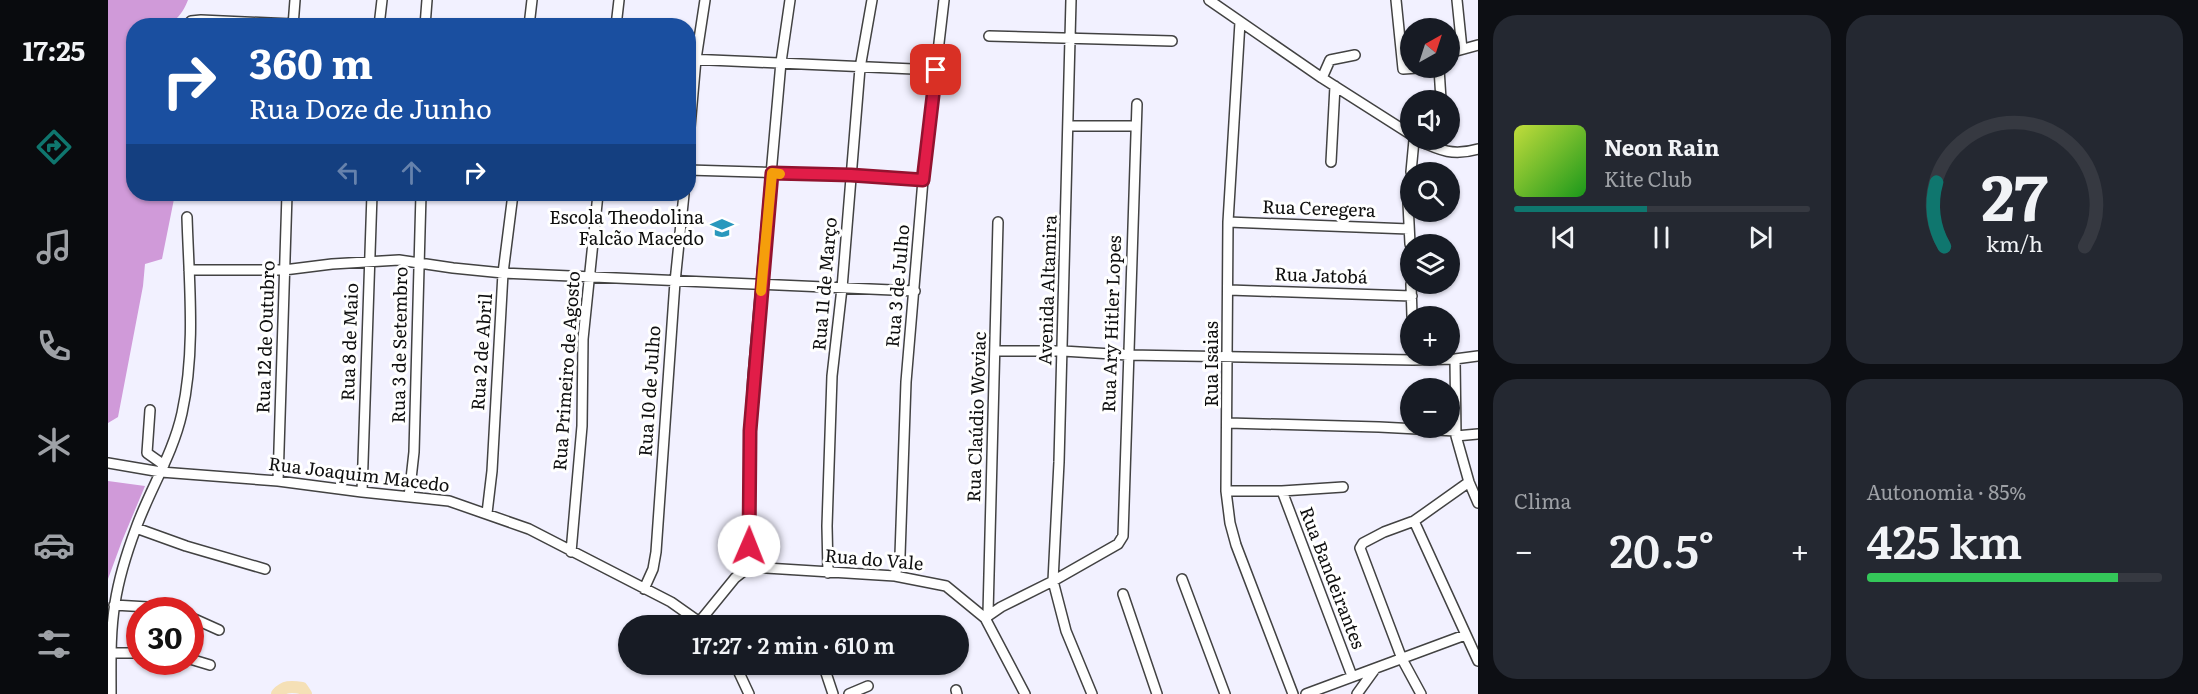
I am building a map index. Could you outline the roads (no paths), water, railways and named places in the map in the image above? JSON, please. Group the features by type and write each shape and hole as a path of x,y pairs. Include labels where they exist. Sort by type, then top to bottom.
{"street":[{"path":"294,18 295,0"},
{"path":"380,18 382,0"},
{"path":"426,18 428,0"},
{"path":"530,18 532,0"},
{"path":"617,18 619,0"},
{"path":"696,41 705,0"},
{"path":"708,615 735,578 749,567 750,431 781,62 790,0"},
{"name":"Rua 11 de Março","path":"828,573 830,410 861,68 872,0"},
{"name":"Rua 3 de Julho","path":"895,576 900,555 906,382 923,180 944,0"},
{"name":"Avenida Altamira","path":"1071,0 1063,351 1053,581 1066,631 1092,694"},
{"path":"1209,0 1335,87 1400,128"},
{"path":"1396,0 1400,46"},
{"path":"1457,0 1462,49 1478,45"},
{"name":"Rua Isaias","path":"1240,22 1228,222 1226,491 1230,524 1236,545 1293,694"},
{"path":"989,36 1172,41"},
{"path":"1322,78 1330,60 1355,55"},
{"path":"696,59 936,70"},
{"path":"1331,162 1335,87"},
{"name":"Rua Ary Hitler Lopes","path":"1053,581 1118,544 1124,531 1137,104"},
{"path":"1068,126 1135,126"},
{"path":"1445,151 1461,154 1478,149"},
{"path":"696,170 851,175 923,180"},
{"name":"Rua 12 de Outubro","path":"278,481 287,201"},
{"name":"Rua 8 de Maio","path":"362,492 372,201"},
{"name":"Rua 3 de Setembro","path":"409,497 414,452 421,201"},
{"name":"Rua 2 de Abril","path":"487,513 492,471 503,273 512,201"},
{"name":"Rua Primeiro de Agosto","path":"571,552 582,426 584,339 597,201"},
{"name":"Rua 10 de Julho","path":"644,589 653,569 656,552 675,282 683,201"},
{"path":"111,694 114,606 120,577 136,528 176,437 187,389 190,346 187,217"},
{"name":"Rua Claúdio Woviac","path":"986,616 993,382 996,351 998,222"},
{"name":"Rua Ceregera","path":"1228,222 1409,230"},
{"path":"1409,222 1409,234"},
{"path":"189,270 284,270 332,264 399,260 503,273 915,291"},
{"name":"Rua Jatobá","path":"1229,290 1412,296"},
{"path":"1412,296 1412,306"},
{"path":"996,351 1063,351 1228,358 1400,358"},
{"path":"1460,358 1478,356"},
{"path":"150,410 147,453 162,468"},
{"path":"1228,423 1400,429"},
{"path":"1460,433 1478,434"},
{"path":"1457,438 1469,482 1478,503"},
{"name":"Rua Joaquim Macedo","path":"108,463 449,501 529,529 671,602 690,615"},
{"path":"1421,694 1402,659 1360,548 1363,543 1384,532 1414,521 1469,482"},
{"path":"1226,491 1282,491 1342,487"},
{"name":"Rua Bandeirantes","path":"1282,491 1352,676"},
{"path":"1414,521 1478,661"},
{"path":"136,528 186,546 265,569"},
{"name":"Rua do Vale","path":"749,567 895,576 946,586 986,616"},
{"path":"1182,579 1225,694"},
{"path":"1025,694 986,616 1053,581"},
{"path":"1123,594 1157,694"},
{"path":"114,606 126,606"},
{"path":"204,623 219,630"},
{"path":"1306,694 1465,635"},
{"path":"111,653 126,653"},
{"path":"204,663 210,665"},
{"path":"1357,694 1375,669"},
{"path":"740,675 749,694"},
{"path":"827,675 833,694"},
{"path":"849,694 868,686"}],"waterway":[{"path":"277,694 282,689 291,687 302,688 306,694"}],"place":[{"name":"Escola Theodolina Falcão Macedo","path":"722,228"}]}
